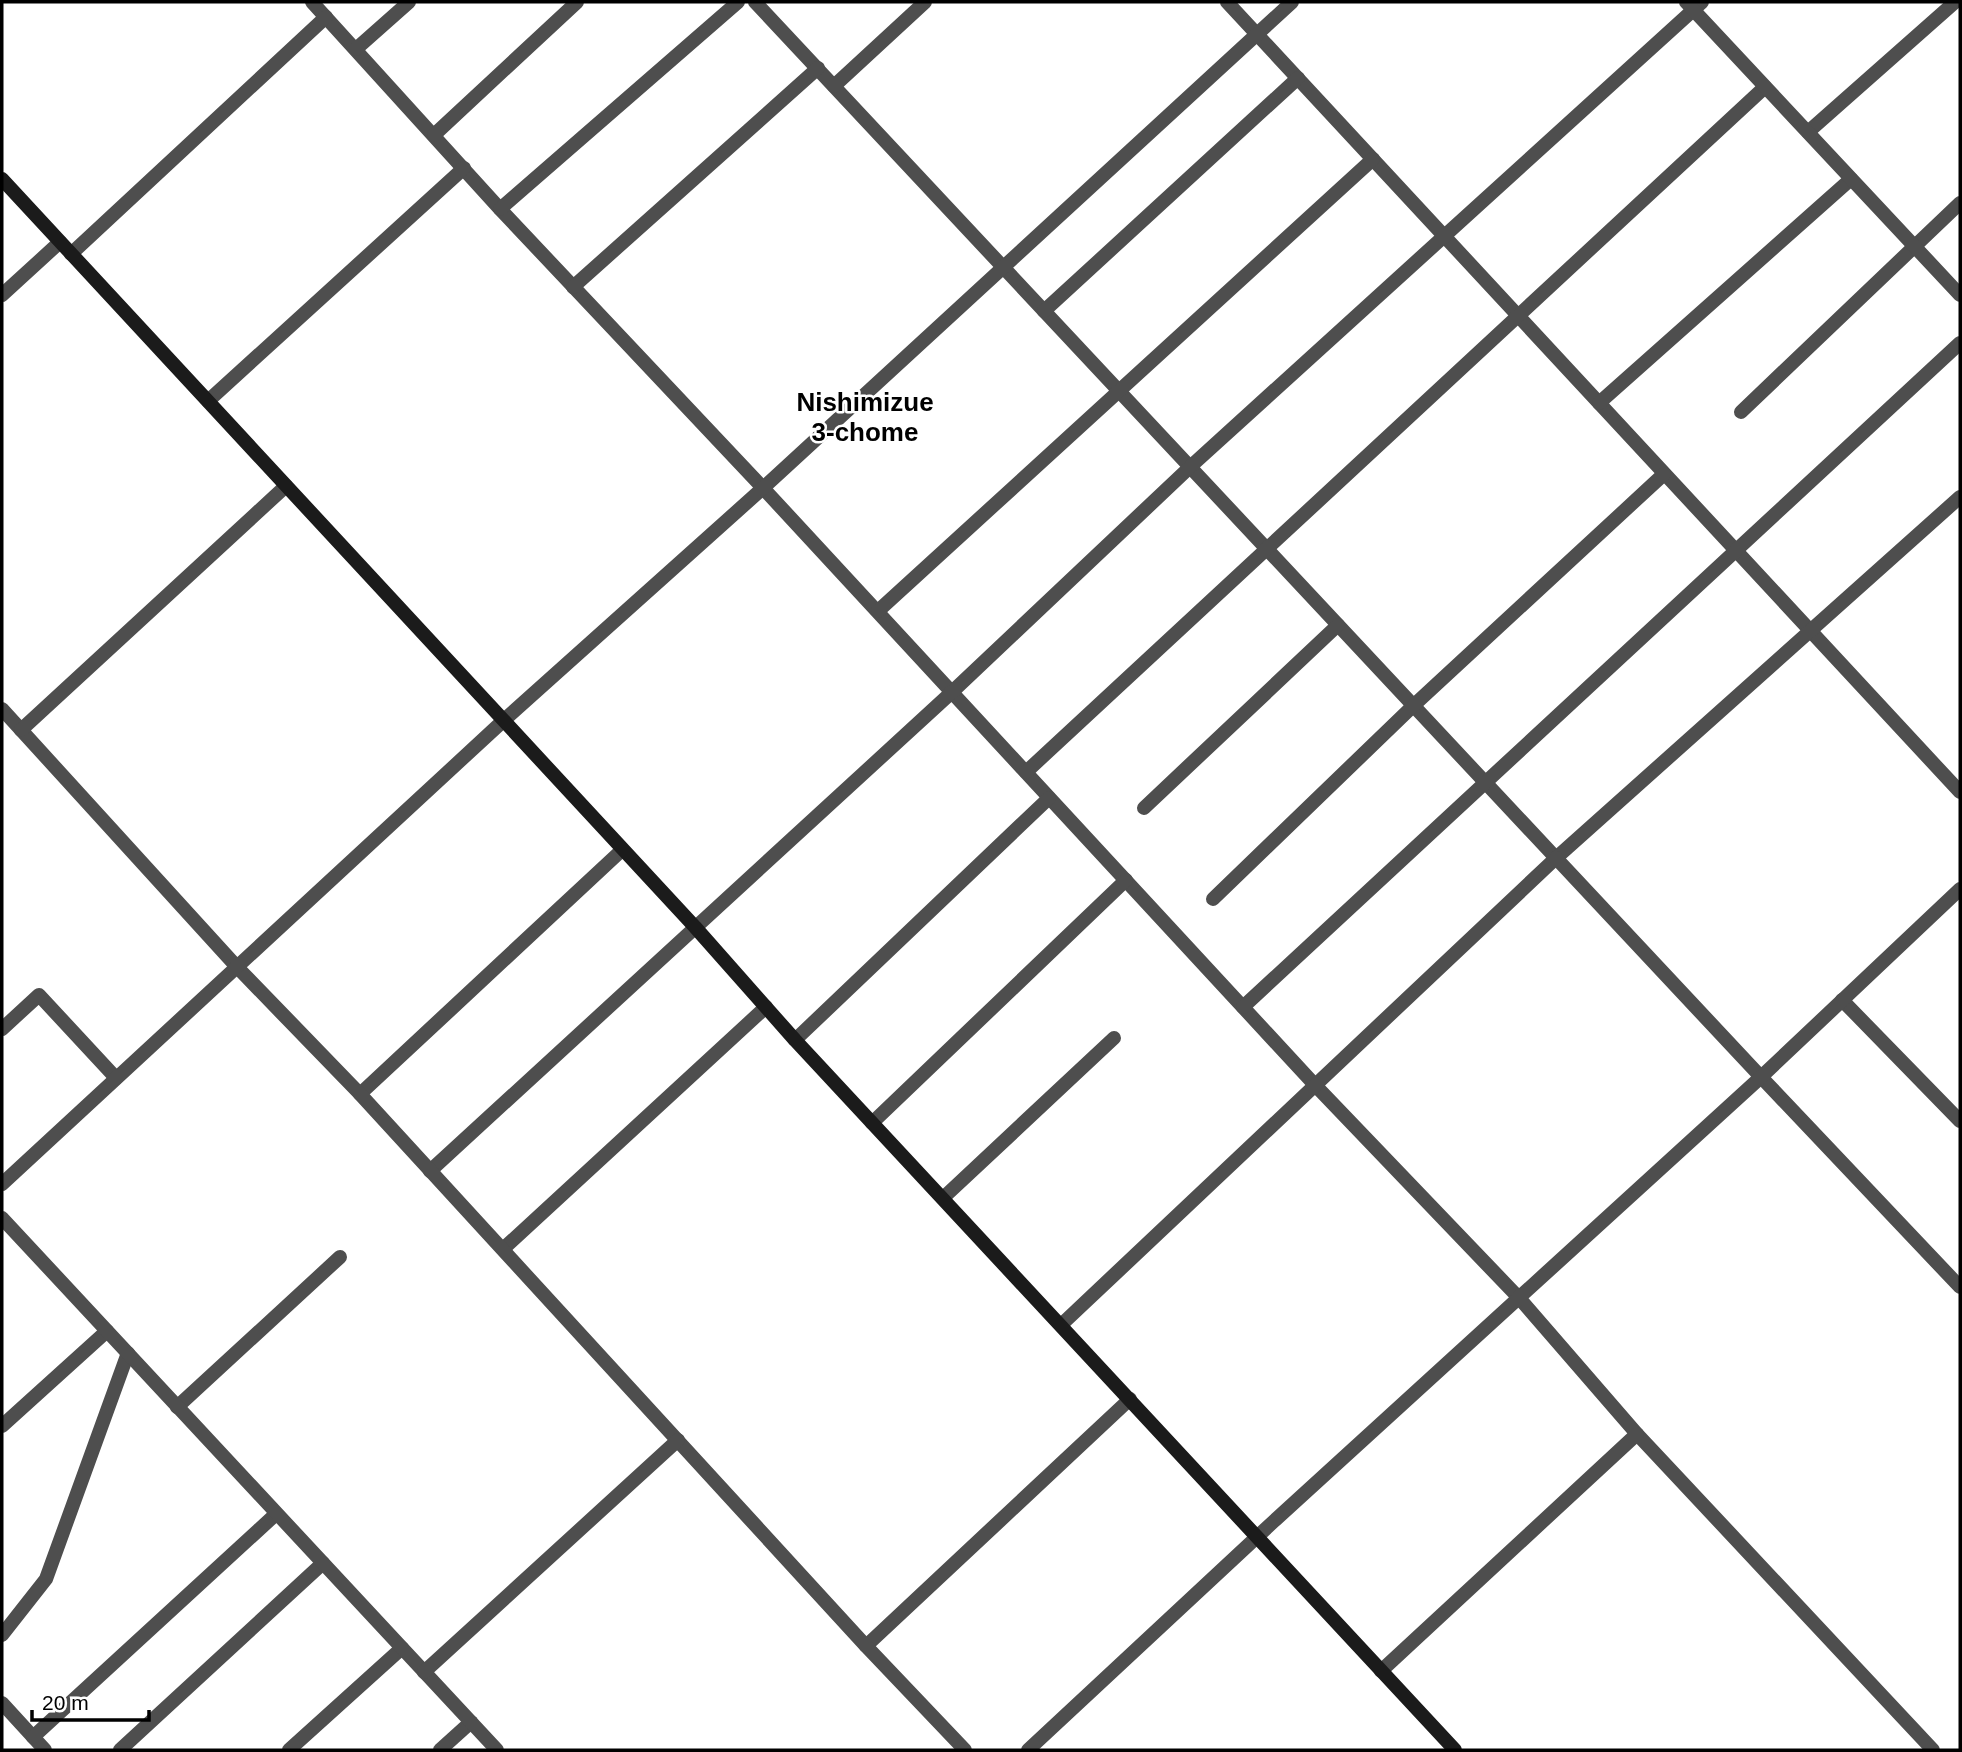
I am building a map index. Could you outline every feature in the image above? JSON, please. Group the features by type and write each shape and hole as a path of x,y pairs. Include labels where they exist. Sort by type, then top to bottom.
{"street":[{"path":"312,2 500,209 878,611 1314,1084 1520,1299 1637,1434 1933,1750"},
{"path":"356,49 408,2"},
{"path":"434,135 578,2"},
{"path":"500,209 738,2"},
{"path":"755,2 1960,1287"},
{"path":"834,86 925,2"},
{"path":"1227,2 1960,792"},
{"path":"2,1184 503,721 763,488 1292,2"},
{"path":"1808,132 1955,2"},
{"path":"430,1171 952,692 1190,467 1694,4 1765,87 1960,295"},
{"path":"71,254 326,18"},
{"path":"573,287 818,68"},
{"path":"1044,311 1298,78"},
{"path":"1026,772 1765,87"},
{"path":"878,611 1373,159"},
{"path":"208,401 464,168"},
{"path":"2,179 695,927 795,1040 1455,1750"},
{"path":"1599,403 1851,179"},
{"path":"1741,412 1960,203"},
{"path":"2,295 60,242"},
{"path":"1243,1007 1960,343"},
{"path":"1213,899 1413,706 1664,474"},
{"path":"21,730 286,486"},
{"path":"1061,1325 1556,858 1960,497"},
{"path":"1144,808 1338,625"},
{"path":"2,709 237,967 360,1094 866,1646 965,1750"},
{"path":"795,1040 1049,798"},
{"path":"360,1094 622,850"},
{"path":"872,1123 1126,880"},
{"path":"1028,1750 1761,1077 1960,889"},
{"path":"2,1029 40,995 116,1079"},
{"path":"1842,1000 1960,1121"},
{"path":"503,1249 766,1007"},
{"path":"943,1198 1114,1038"},
{"path":"2,1218 497,1750"},
{"path":"177,1407 340,1256"},
{"path":"2,1426 107,1331"},
{"path":"2,1635 46,1579 128,1353"},
{"path":"866,1646 1130,1399"},
{"path":"1381,1671 1637,1434"},
{"path":"424,1672 678,1440"},
{"path":"33,1737 276,1514"},
{"path":"120,1750 323,1563"},
{"path":"289,1750 402,1648"},
{"path":"2,1703 45,1750"},
{"path":"440,1750 471,1722"}],"district":[{"name":"Nishimizue 3-chome","path":"865,417"}]}
